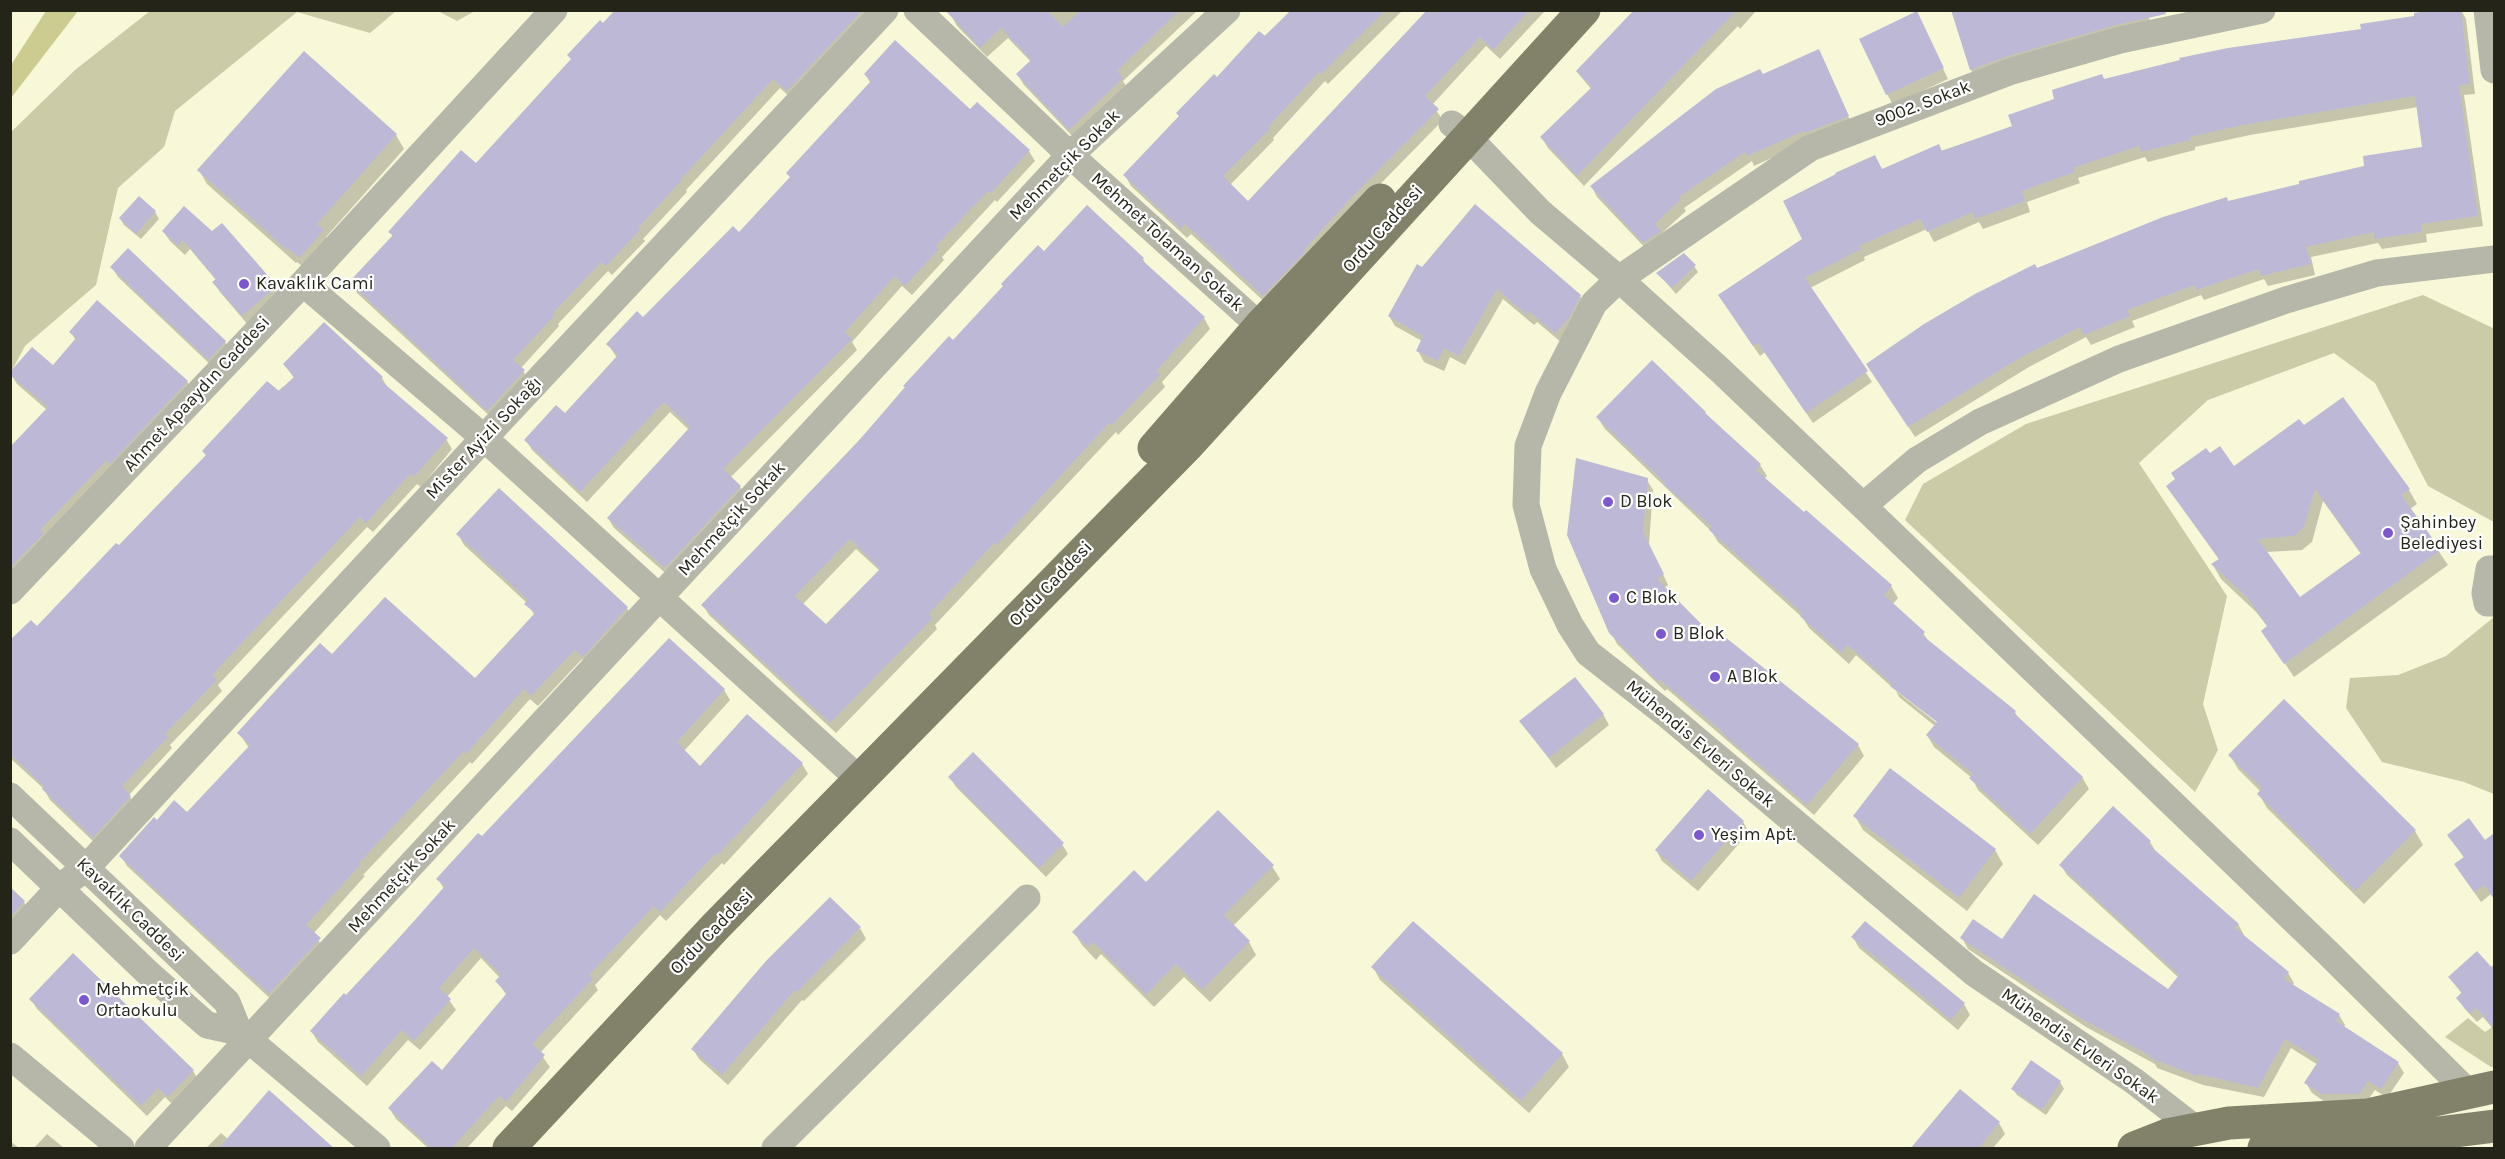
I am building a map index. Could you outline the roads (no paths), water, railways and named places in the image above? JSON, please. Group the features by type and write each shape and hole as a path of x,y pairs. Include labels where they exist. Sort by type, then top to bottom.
{"main road":[{"name":"Ordu Caddesi","path":"509,1149 716,926 1188,444 1460,130 1557,10"},
{"name":"Ordu Caddesi","path":"487,1149 1165,437 1260,326 1584,10"},
{"path":"2134,1149 2167,1135 2229,1124 2367,1115 2481,1089"},
{"path":"2264,1149 2389,1139 2494,1126"}],"street":[{"name":"Ahmet Apaaydın Caddesi","path":"10,591 303,283 554,10"},
{"name":"Mister Ayizli Sokağı","path":"10,941 60,887 86,868 885,10"},
{"name":"Mehmet Tolaman Sokak","path":"917,10 1070,155 1260,326"},
{"name":"Mehmetçik Sokak","path":"148,1149 244,1036 659,598 1070,155 1227,10"},
{"name":"9002. Sokak","path":"1619,279 1810,148 2012,71 2120,40 2262,10"},
{"path":"2487,10 2494,70"},
{"path":"1460,130 1540,212 1720,370 2326,951 2481,1089"},
{"path":"1863,506 1917,460 1980,422 2119,359 2286,300 2377,273 2494,259"},
{"name":"Mühendis Evleri Sokak","path":"1619,279 1594,303 1548,393 1528,446 1526,505 1543,569 1570,626 1588,653 1666,714 1974,973 2134,1081 2197,1130"},
{"path":"303,283 484,438 848,769"},
{"path":"2494,569 2489,569 2485,593 2487,603 2494,603"},
{"name":"Kavaklık Caddesi","path":"10,796 227,1002 244,1036 377,1149"},
{"name":"Kavaklık Caddesi","path":"10,841 147,972 207,1025 244,1036"},
{"path":"775,1149 1027,898"},
{"path":"10,1056 121,1149"}],"place":[{"name":"Kavaklık Cami","path":"244,284"},
{"name":"D Blok","path":"1608,502"},
{"name":"Şahinbey Belediyesi","path":"2388,533"},
{"name":"C Blok","path":"1614,598"},
{"name":"B Blok","path":"1661,634"},
{"name":"A Blok","path":"1715,677"},
{"name":"Yeşim Apt.","path":"1699,835"},
{"name":"Mehmetçik Ortaokulu","path":"84,1000"}]}
